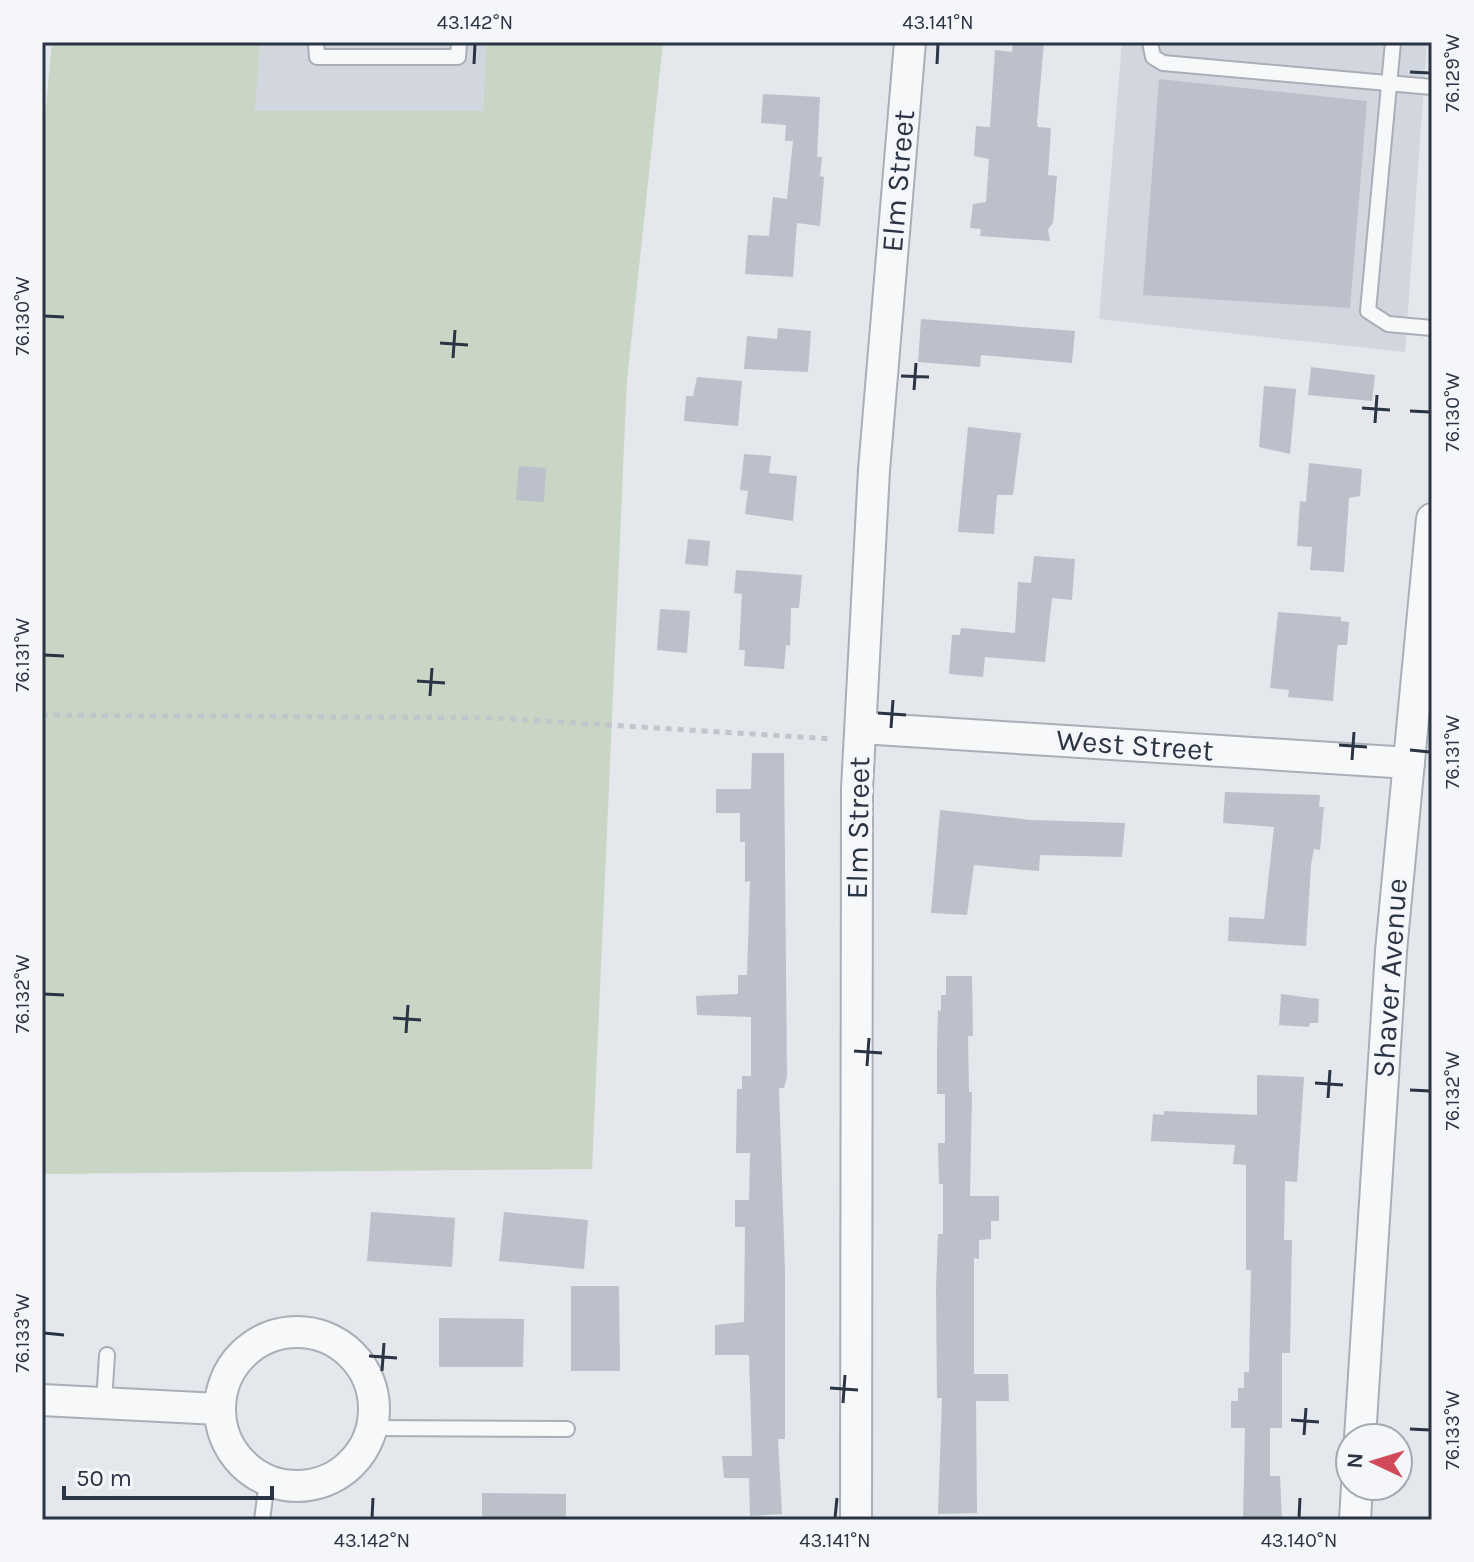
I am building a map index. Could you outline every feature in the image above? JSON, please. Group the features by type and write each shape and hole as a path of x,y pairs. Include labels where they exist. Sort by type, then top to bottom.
{"street":[{"name":"Elm Street","path":"856,1520 855,1039 860,734 874,470 910,42"},
{"name":"Shaver Avenue","path":"1361,1422 1391,951 1432,519"},
{"name":"West Street","path":"860,734 1409,763"},
{"path":"297,1331 327,1337 352,1354 369,1380 375,1410 371,1428 369,1440 352,1465 326,1482 296,1488 267,1482 241,1465 225,1439 219,1409 225,1379 242,1354 267,1337 297,1331"},
{"path":"42,1400 219,1409"}],"lane":[{"path":"316,42 317,57 458,57 459,42"},
{"path":"1150,42 1153,57 1163,63 1432,87"},
{"path":"1393,42 1368,311 1388,324 1432,328"},
{"path":"104,1403 107,1355"},
{"path":"371,1428 567,1429"},
{"path":"262,1520 267,1482"}],"path":[{"path":"42,715 497,718 860,734"}],"shaded area":[{"path":"260,42 486,42 483,111 255,111"},
{"path":"1122,42 1427,42 1405,352 1099,319"}],"green space":[{"path":"52,42 260,42 255,111 483,111 486,42 663,42 627,380 592,1169 42,1174 42,147"}],"building":[{"path":"1013,42 1044,42 1037,122 1038,127 1051,128 1048,175 1057,176 1053,223 1048,229 1050,241 980,236 981,229 970,228 973,204 986,202 989,159 974,156 976,126 990,127 995,50 1012,52"},
{"path":"1159,79 1367,101 1350,308 1143,295"},
{"path":"763,94 820,97 817,157 822,157 820,176 824,177 820,226 797,223 793,277 745,274 748,235 769,236 773,197 787,199 793,141 785,141 786,125 761,123"},
{"path":"921,319 1075,331 1072,363 981,355 980,367 918,362"},
{"path":"778,328 811,331 808,372 744,369 747,336 777,339"},
{"path":"1311,367 1375,375 1372,401 1308,395"},
{"path":"697,377 742,381 738,426 684,421 686,396 693,396"},
{"path":"1264,386 1296,389 1290,454 1259,447"},
{"path":"968,427 1021,433 1013,495 997,495 994,534 958,532"},
{"path":"744,454 771,456 769,473 797,476 793,521 745,514 748,491 740,490"},
{"path":"1309,463 1362,469 1360,496 1349,498 1344,572 1310,570 1312,547 1297,546 1300,501 1306,502"},
{"path":"519,466 546,468 544,502 516,500"},
{"path":"688,539 710,541 708,566 685,564"},
{"path":"1034,556 1075,559 1072,600 1052,598 1045,662 985,657 983,677 949,674 952,635 960,635 961,628 1015,633 1018,582 1031,583"},
{"path":"736,570 802,575 799,608 791,608 790,646 786,645 784,669 744,666 745,650 739,650 742,594 734,593"},
{"path":"660,609 690,611 687,653 657,650"},
{"path":"1278,612 1341,617 1341,621 1349,622 1347,645 1338,645 1337,649 1333,701 1288,697 1289,690 1270,688"},
{"path":"752,753 784,753 787,1077 784,1088 779,1088 785,1271 785,1439 778,1439 782,1514 750,1516 749,1478 724,1478 722,1456 752,1456 749,1355 715,1355 715,1325 744,1322 745,1227 735,1227 735,1200 749,1200 750,1153 736,1153 737,1089 742,1089 742,1076 751,1076 751,1017 697,1015 696,996 738,994 738,975 747,975 750,881 745,882 745,842 740,842 740,813 716,813 716,789 751,789"},
{"path":"1225,792 1320,795 1319,807 1324,807 1320,850 1314,849 1311,865 1306,946 1228,941 1229,917 1264,919 1274,827 1223,823"},
{"path":"940,810 1031,820 1125,823 1122,857 1040,855 1039,871 974,865 967,915 931,913"},
{"path":"946,976 972,976 973,1036 968,1036 969,1092 972,1092 970,1196 999,1196 999,1221 991,1221 991,1239 979,1240 979,1259 974,1258 974,1374 1008,1374 1009,1401 976,1401 977,1513 938,1514 942,1398 937,1398 936,1287 938,1234 943,1234 943,1184 939,1184 938,1143 945,1143 945,1094 937,1094 937,1052 938,1010 941,1011 941,995 946,995"},
{"path":"1281,994 1319,999 1318,1023 1310,1023 1309,1027 1279,1025"},
{"path":"1257,1075 1304,1077 1297,1182 1285,1181 1284,1240 1292,1240 1290,1353 1282,1353 1282,1428 1270,1428 1270,1476 1280,1476 1282,1520 1243,1520 1245,1428 1231,1428 1231,1401 1238,1401 1238,1388 1244,1388 1244,1372 1249,1372 1251,1270 1246,1270 1246,1165 1233,1164 1235,1145 1151,1141 1153,1114 1164,1115 1164,1111 1257,1115"},
{"path":"371,1212 455,1218 452,1267 367,1261"},
{"path":"504,1212 588,1220 584,1269 499,1261"},
{"path":"571,1286 619,1286 620,1371 571,1371"},
{"path":"439,1318 524,1319 523,1367 439,1367"},
{"path":"482,1493 566,1494 566,1520 482,1520"}]}
